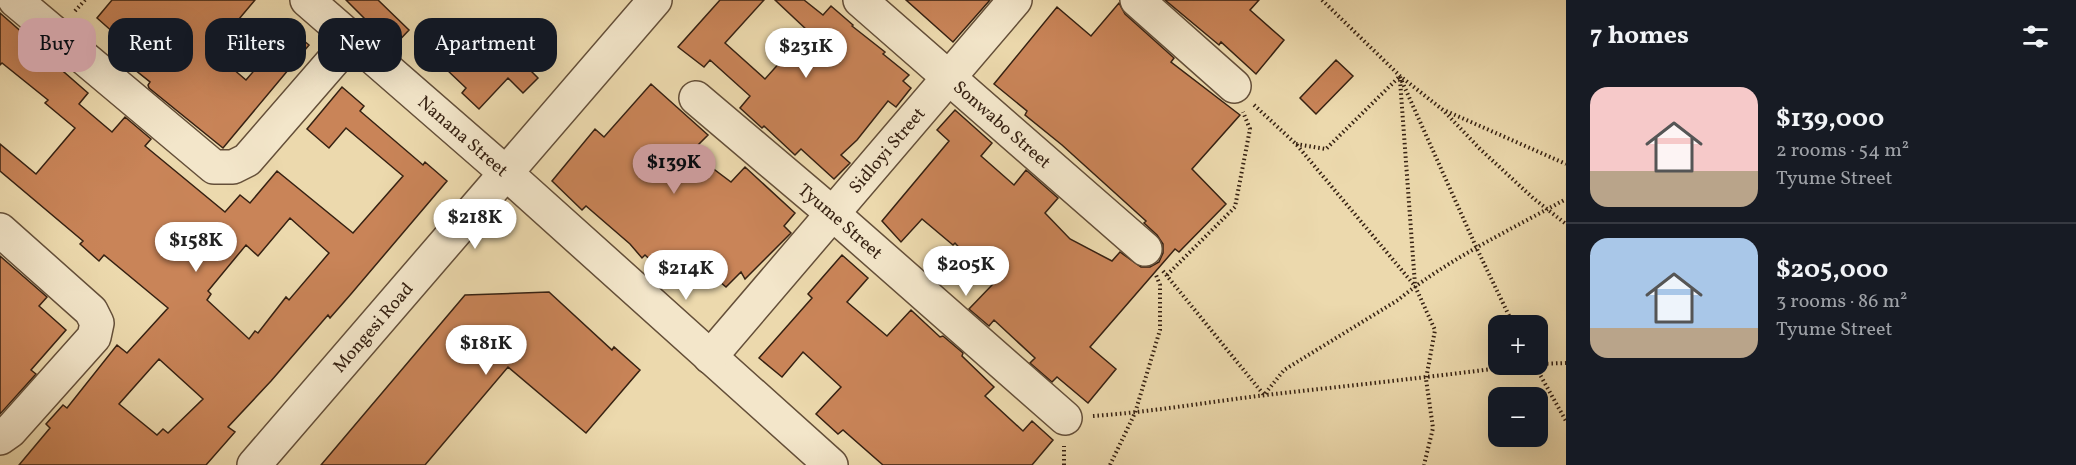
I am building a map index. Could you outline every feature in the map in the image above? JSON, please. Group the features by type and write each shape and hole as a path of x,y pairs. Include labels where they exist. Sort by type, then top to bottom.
{"street":[{"path":"15,0 214,167 233,167 247,160 323,72"},
{"name":"Nanana Street","path":"307,0 328,18"},
{"name":"Mongesi Road","path":"254,465 655,0"},
{"name":"Sonwabo Street","path":"860,0 1145,249"},
{"name":"Sidloyi Street","path":"710,357 1015,0"},
{"path":"1137,0 1234,86"},
{"name":"Nanana Street","path":"390,72 831,465"},
{"name":"Tyume Street","path":"696,98 833,214 1065,418"},
{"path":"0,230 91,311 97,324 94,337 10,431 0,438"}],"path":[{"path":"1322,0 1400,76 1443,110 1480,149 1566,224"},
{"path":"1296,144 1326,149 1400,76"},
{"path":"1400,76 1509,315"},
{"path":"1400,76 1415,286"},
{"path":"1234,86 1296,144 1415,286 1435,330 1426,378 1433,428 1424,465"},
{"path":"1167,275 1235,207 1250,129 1234,86"},
{"path":"1443,110 1566,164"},
{"path":"1264,395 1284,370 1398,300 1415,286 1566,199"},
{"path":"1145,249 1264,395"},
{"path":"1110,465 1136,413 1160,330 1160,285 1145,249"},
{"path":"1548,364 1566,363"},
{"path":"1064,465 1065,418 1136,413 1264,395 1488,370"},
{"path":"1540,375 1566,422"}],"building":[{"path":"112,0 255,0 240,18 205,18 205,72 237,72 246,80 253,72 286,72 223,148 149,88 150,82 138,72 193,72 193,18 108,18 108,28 97,18"},
{"path":"346,0 378,0 397,18 364,18"},
{"path":"720,0 764,0 725,43 765,79 808,31 775,0 804,0 823,15 831,6 909,75 903,81 911,88 896,107 888,101 857,140 841,155 850,163 834,179 801,149 795,155 764,126 762,128 740,108 750,96 710,60 704,67 678,47"},
{"path":"906,0 990,0 953,42"},
{"path":"1165,0 1259,0 1250,10 1284,40 1256,74 1221,42 1219,45"},
{"path":"1119,3 1125,14 1174,58 1171,62 1240,115 1192,169 1226,204 1179,252 1175,249 1090,347 1116,369 1088,403 1057,377 1052,382 1030,363 1035,358 994,320 989,326 969,309 993,284 955,243 953,245 922,219 901,242 882,221 949,141 937,130 955,110 992,143 981,156 1014,185 1026,170 1058,198 1045,213 1070,239 1112,261 1120,252 1141,267 1150,267 1159,262 1163,253 1163,244 1144,223 1146,221 1062,145 1025,115 1027,111 994,84 1057,7 1091,36"},
{"path":"0,13 18,29 18,72 64,72 88,93 79,104 112,132 125,117 151,139 145,146 225,212 240,195 250,203 277,171 353,233 403,176 346,128 329,148 307,129 342,87 364,106 360,111 423,165 425,162 447,181 330,318 328,315 228,427 235,432 206,465 19,465 50,428 46,424 63,405 67,408 117,345 127,353 168,308 104,255 99,261 80,244 83,241 0,171 0,144 36,174 75,128 45,103 48,100 2,63 0,65","holes":["290,218 329,253 289,300 286,297 258,333 255,331 249,339 207,300 211,294 208,291 246,245 258,256","159,359 203,399 168,433 163,429 157,435 119,404"]},
{"path":"402,23 409,30 402,37"},
{"path":"1336,60 1353,76 1316,114 1300,98"},
{"path":"449,72 532,72 538,78 523,93 508,78 479,109 462,93 466,88"},
{"path":"651,84 708,135 691,152 731,182 745,167 795,213 784,226 791,233 745,279 741,272 726,287 698,263 677,285 645,255 642,258 630,244 586,206 582,210 552,181 595,129 604,137"},
{"path":"842,255 868,278 847,302 887,336 911,310 940,337 943,336 963,353 962,356 994,387 985,396 1023,431 1032,421 1053,440 1032,465 883,465 843,430 838,434 816,414 841,387 803,352 782,377 759,358 812,298 808,294"},
{"path":"0,256 47,297 39,306 66,330 31,370 36,374 0,414"},
{"path":"549,292 612,350 614,347 640,370 586,433 508,367 425,465 321,465 465,295"}]}
